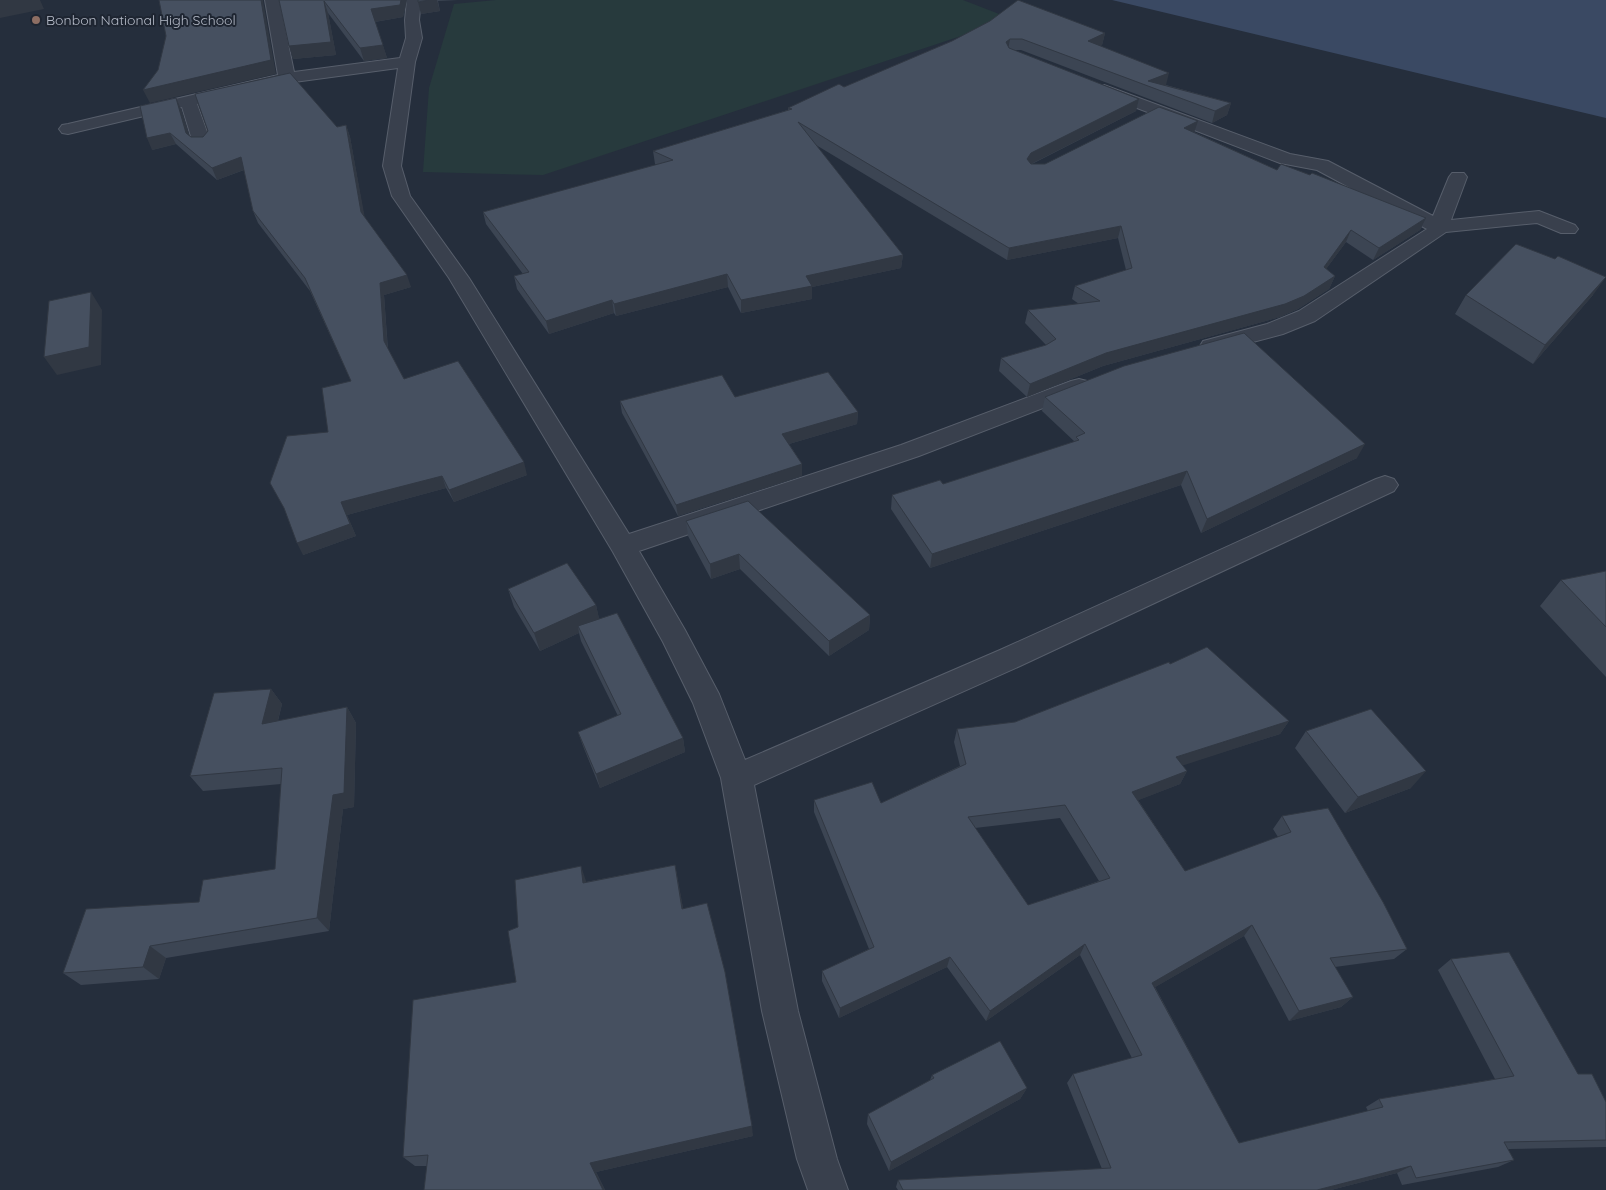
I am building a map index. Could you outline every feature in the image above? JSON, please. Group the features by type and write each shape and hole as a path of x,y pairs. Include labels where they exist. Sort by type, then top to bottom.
{"street":[{"path":"272,0 287,78"},
{"path":"414,0 412,20 414,38 407,62 392,166 401,196 459,278 623,546 675,638 704,695 737,778 780,1011 817,1159 828,1190"},
{"path":"68,129 287,78 407,62"},
{"path":"1086,83 1147,115 1292,161 1322,165 1439,227 1539,217 1568,229"},
{"path":"188,101 202,143"},
{"path":"1190,351 1251,336 1307,316 1437,231 1458,178"},
{"path":"623,546 1018,412 1094,380"},
{"path":"737,778 1010,658 1385,485"}],"shaded area":[{"path":"496,0 963,0 1012,19 543,175 423,172 429,88 454,4"}],"water":[{"path":"1112,0 1606,0 1606,118"}],"building":[{"path":"159,0 261,0 271,60 143,90 158,70 166,36"},
{"path":"279,0 401,0 400,5 371,9 383,45 360,48 324,1 331,42 289,46"},
{"path":"1018,0 1105,33 1088,41 1169,73 1148,81 1231,103 1215,111 1022,39 1010,39 1006,42 1009,48 1139,99 1031,153 1027,159 1031,164 1045,164 1159,107 1198,121 1184,128 1277,170 1281,164 1310,175 1312,173 1426,218 1379,248 1351,230 1324,267 1335,276 1304,296 1285,304 1106,353 1030,384 1001,358 1046,345 1056,339 1028,310 1100,301 1075,286 1132,268 1121,226 1009,248 798,122 903,255 806,276 812,286 741,300 727,274 614,304 612,300 546,321 514,276 529,272 483,212 673,160 653,151 792,109 788,108 839,84 844,87 952,41 990,21"},
{"path":"290,73 337,127 346,125 361,212 407,275 380,283 384,341 404,379 458,361 524,462 449,490 442,476 341,502 350,524 297,543 284,508 270,483 287,436 328,432 322,388 351,381 305,278 253,211 241,157 212,168 170,133 147,138 140,106 176,98 186,133 191,137 203,137 208,131 195,94"},
{"path":"1516,244 1555,259 1558,256 1606,277 1545,345 1466,295"},
{"path":"91,292 89,347 44,357 49,301"},
{"path":"1244,333 1365,444 1207,519 1187,471 932,554 892,495 940,480 943,484 1079,440 1076,437 1085,433 1045,397 1124,366"},
{"path":"828,372 858,412 782,434 802,464 676,505 620,401 722,375 735,397"},
{"path":"748,501 870,615 829,641 739,554 710,564 686,521"},
{"path":"567,563 596,605 534,633 508,589"},
{"path":"1606,571 1606,627 1561,580"},
{"path":"617,613 683,738 596,774 578,732 621,714 578,626"},
{"path":"1207,647 1289,721 1176,757 1187,771 1132,792 1185,871 1291,832 1282,816 1328,808 1383,902 1407,949 1330,958 1353,997 1299,1011 1252,925 1152,983 1239,1143 1383,1107 1379,1099 1514,1076 1451,959 1509,952 1578,1074 1592,1074 1606,1102 1606,1140 1504,1142 1514,1160 1416,1178 1411,1166 1317,1190 903,1190 898,1180 1111,1168 1073,1074 1142,1055 1085,944 990,1011 950,957 840,1008 822,971 874,947 814,800 872,782 881,803 966,764 957,729 1015,722 1169,662 1170,664","holes":["1065,805 1110,878 1028,905 968,817"]},
{"path":"271,689 262,724 347,707 344,793 333,795 317,918 150,946 143,967 63,973 86,909 199,902 203,880 275,869 282,768 190,776 214,693"},
{"path":"1371,709 1426,771 1358,797 1306,731"},
{"path":"675,865 682,909 707,903 725,972 752,1126 590,1163 603,1190 424,1190 428,1155 403,1157 413,1000 516,982 508,931 518,927 515,880 581,866 583,883"},
{"path":"1000,1041 1027,1088 891,1162 868,1114 934,1078 932,1075"}],"place":[{"name":"Bonbon National High School","path":"36,20"}]}
